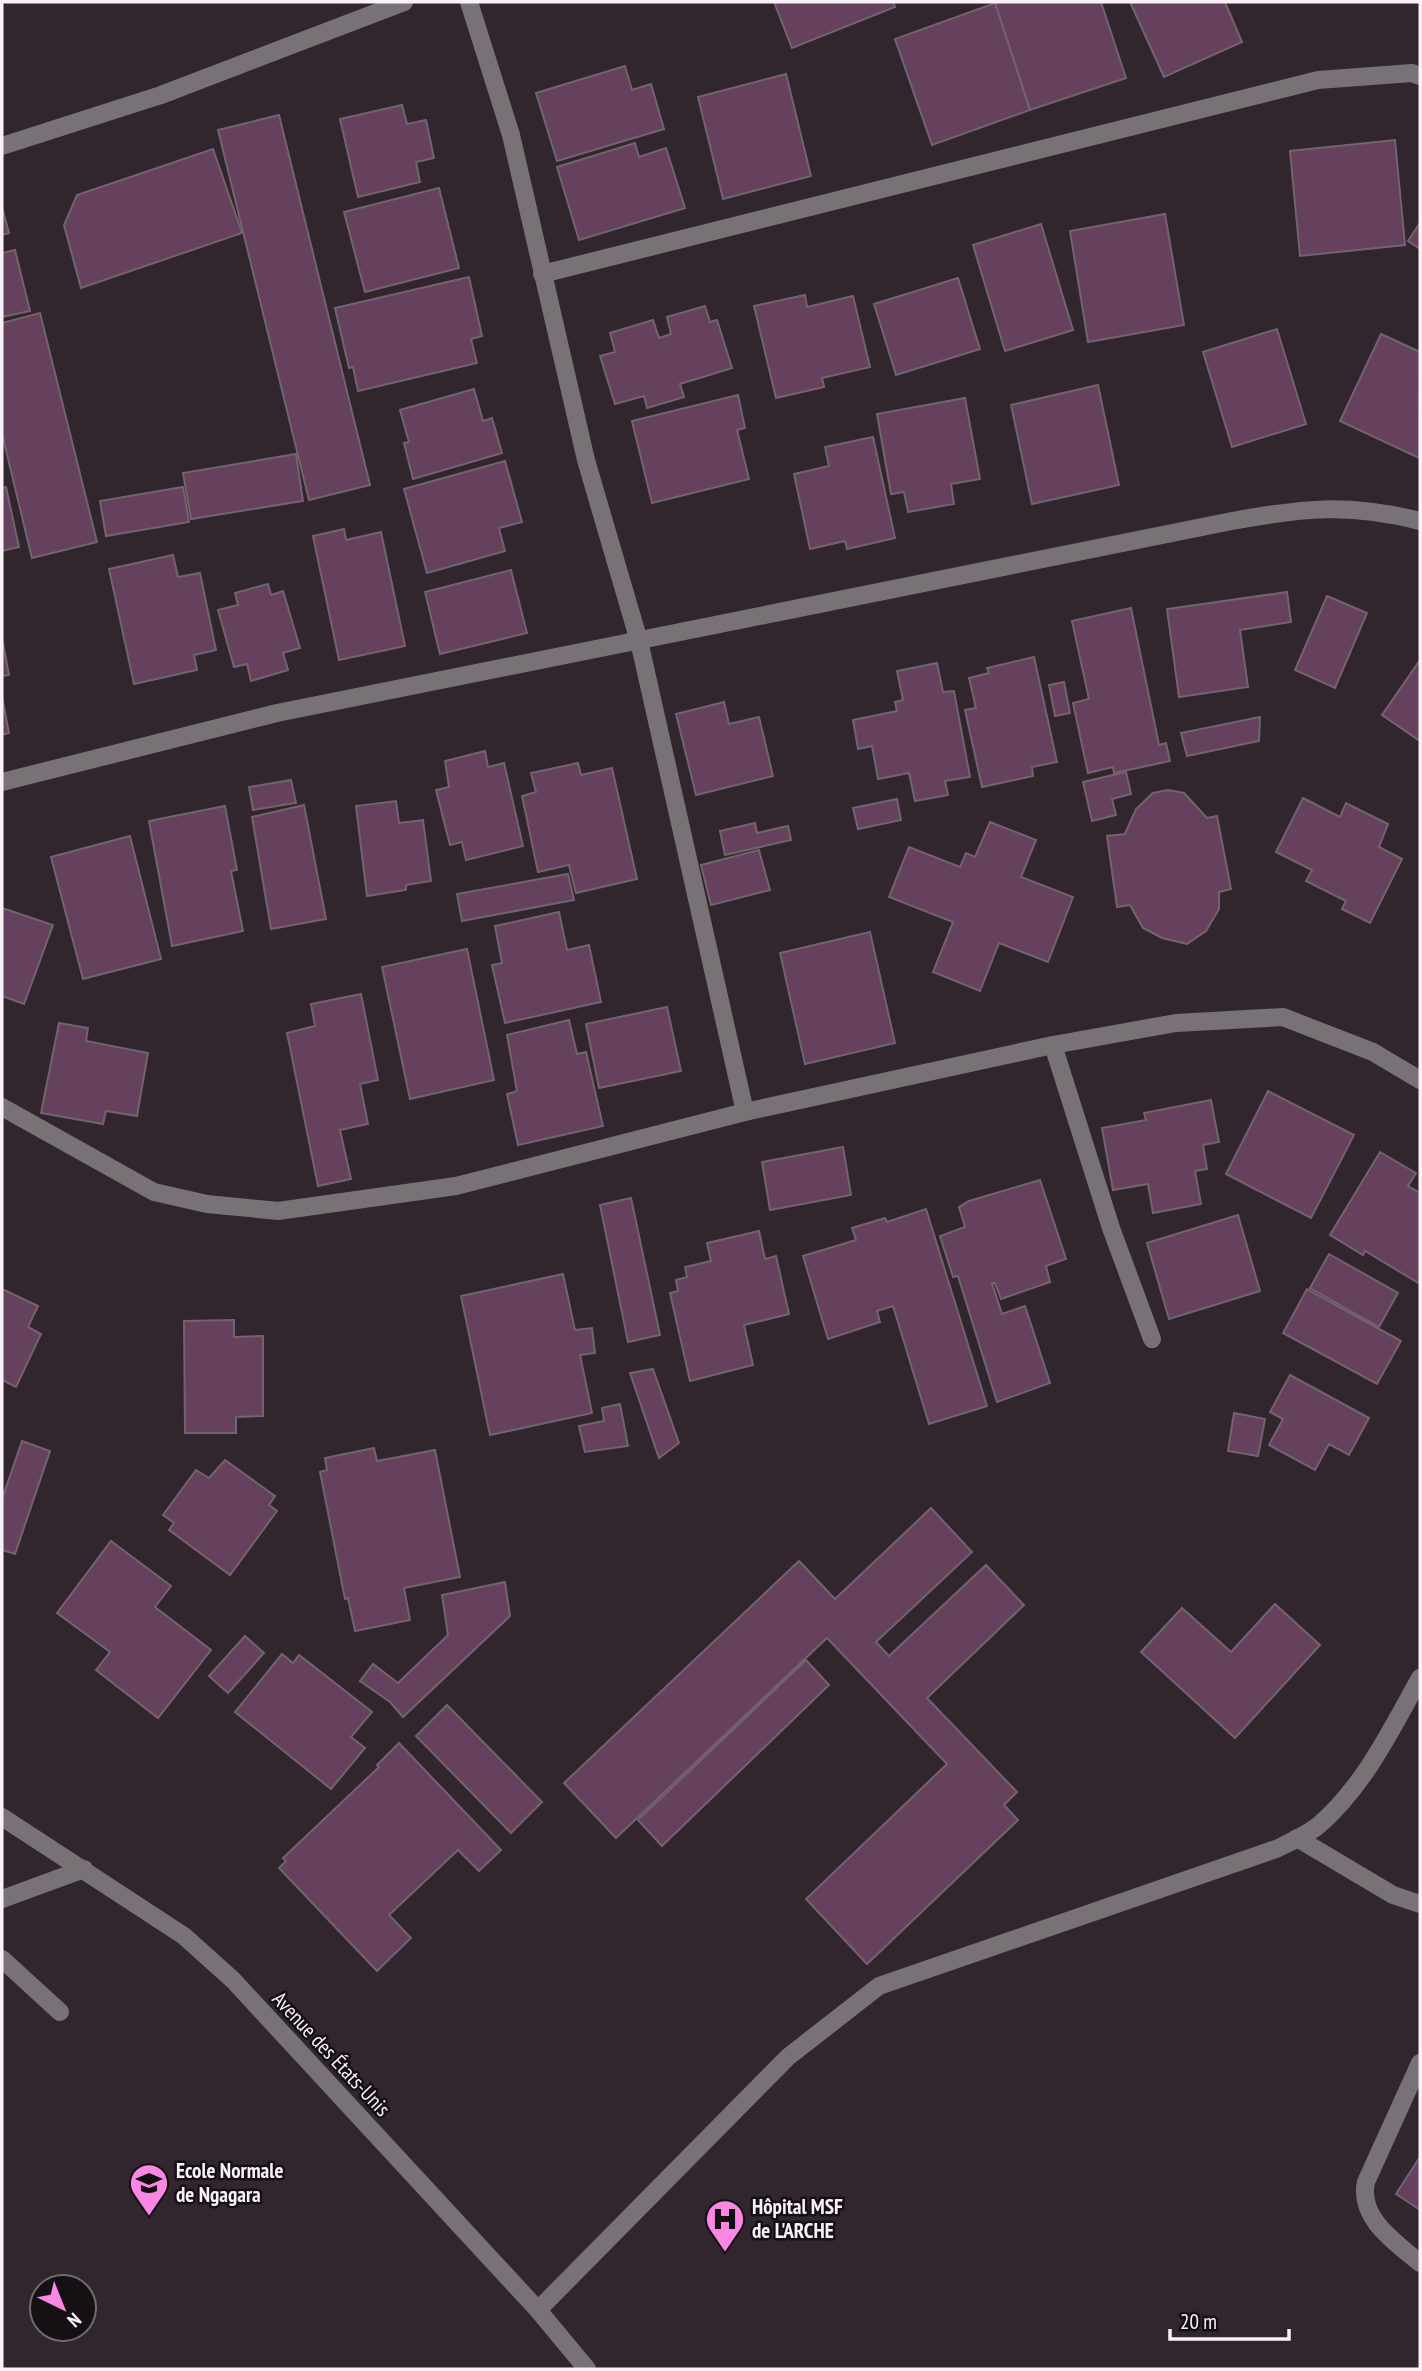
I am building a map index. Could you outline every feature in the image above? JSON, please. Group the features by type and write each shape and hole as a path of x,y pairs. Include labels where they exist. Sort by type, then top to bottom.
{"street":[{"path":"2,146 161,95 404,2"},
{"path":"470,2 512,135 586,460 639,641 745,1112"},
{"path":"542,274 1318,80 1412,73 1420,76"},
{"path":"2,782 277,713 1304,508 1378,510 1420,521"},
{"path":"2,1107 154,1192 207,1204 278,1211 456,1186 745,1112 1053,1045 1175,1023 1283,1017 1373,1052 1420,1080"},
{"path":"1053,1045 1111,1228 1152,1339"},
{"path":"538,2310 788,2057 880,1986 1276,1849 1317,1827 1367,1770 1420,1678"},
{"name":"Avenue des États-Unis","path":"2,1817 184,1936 233,1980 538,2310 587,2369"},
{"path":"1297,1838 1393,1895 1420,1904"},
{"path":"2,1899 84,1869"},
{"path":"2,1959 60,2012"},
{"path":"1420,2063 1366,2182 1362,2198 1370,2215 1389,2237 1420,2263"}],"building":[{"path":"774,2 893,2 895,7 792,48"},
{"path":"1101,2 1126,78 1030,110 995,3"},
{"path":"1130,2 1225,2 1242,42 1164,77"},
{"path":"995,3 1030,110 932,145 895,39"},
{"path":"625,66 632,90 651,84 664,129 557,161 536,93"},
{"path":"786,74 811,176 723,199 698,97"},
{"path":"402,105 407,124 426,120 434,158 416,162 420,182 358,197 340,119"},
{"path":"279,115 370,485 309,500 218,130"},
{"path":"1395,140 1405,245 1300,256 1290,151"},
{"path":"635,143 639,157 666,148 685,208 579,240 557,167"},
{"path":"213,149 242,233 81,288 64,225 77,195"},
{"path":"439,188 459,268 365,292 344,212"},
{"path":"2,207 9,233 2,235"},
{"path":"1165,214 1184,325 1088,342 1070,231"},
{"path":"1420,223 1420,249 1408,241"},
{"path":"1041,224 1073,330 1005,351 973,245"},
{"path":"15,250 30,311 2,317 2,253"},
{"path":"469,277 482,336 471,339 477,363 358,391 353,367 349,368 335,308"},
{"path":"958,278 980,349 896,375 874,304"},
{"path":"805,295 807,307 853,296 870,367 822,378 824,387 776,398 754,306"},
{"path":"705,306 710,322 717,320 732,368 680,384 684,397 647,408 644,396 615,404 600,356 615,352 610,333 653,320 659,338 671,334 667,317"},
{"path":"40,313 97,542 32,558 2,434 2,323"},
{"path":"1277,329 1306,424 1232,447 1203,352"},
{"path":"1381,334 1420,352 1419,458 1340,421"},
{"path":"1098,385 1119,485 1032,504 1011,405"},
{"path":"474,389 483,421 492,418 502,453 413,479 404,443 409,442 400,410"},
{"path":"738,395 745,428 737,430 749,479 652,503 632,421"},
{"path":"965,398 980,479 951,484 954,504 908,512 904,492 891,494 877,414"},
{"path":"873,437 895,538 847,549 845,541 810,549 794,474 829,466 825,447"},
{"path":"296,454 303,501 191,519 183,473"},
{"path":"505,461 522,522 499,528 505,551 427,573 404,489"},
{"path":"6,487 19,547 2,551 2,488"},
{"path":"183,487 189,522 106,536 100,501"},
{"path":"344,529 346,540 381,532 405,646 339,660 313,536"},
{"path":"173,555 178,577 200,573 216,650 194,655 197,670 134,684 109,569"},
{"path":"511,570 527,633 440,654 425,592"},
{"path":"268,584 271,595 283,591 300,648 283,653 288,670 251,681 247,664 234,667 218,610 238,605 235,593"},
{"path":"1287,592 1291,622 1240,630 1248,687 1179,697 1167,609"},
{"path":"1327,596 1367,613 1335,688 1295,670"},
{"path":"1131,608 1159,745 1166,743 1170,761 1114,773 1113,767 1088,773 1073,703 1089,699 1072,621"},
{"path":"2,638 9,675 2,676"},
{"path":"1034,657 1057,762 1032,767 1033,776 982,787 965,710 976,708 969,678 989,673 987,668"},
{"path":"1420,660 1420,741 1382,715"},
{"path":"937,663 943,692 954,691 970,777 945,781 948,795 915,801 909,773 878,779 872,746 858,749 853,720 897,711 895,702 903,700 897,671"},
{"path":"1064,682 1070,713 1055,716 1049,685"},
{"path":"2,697 9,733 2,735"},
{"path":"724,702 729,724 759,717 773,776 696,795 676,714"},
{"path":"1260,717 1259,741 1187,756 1181,733"},
{"path":"485,751 488,767 504,763 523,846 466,860 462,842 450,845 436,790 449,787 445,761"},
{"path":"578,763 581,775 612,768 637,879 576,893 569,865 538,872 522,796 536,792 531,773"},
{"path":"1126,772 1131,794 1112,799 1116,815 1092,821 1083,782"},
{"path":"291,780 296,803 253,810 249,787"},
{"path":"1168,790 1184,793 1207,818 1217,816 1231,889 1219,892 1219,909 1206,931 1187,944 1162,938 1143,928 1130,905 1117,907 1107,836 1125,834 1136,809 1153,793"},
{"path":"1303,798 1340,817 1346,803 1388,824 1379,847 1402,859 1370,923 1342,909 1346,901 1306,881 1312,870 1276,852"},
{"path":"897,799 901,820 858,829 853,808"},
{"path":"396,801 399,823 423,820 431,881 406,885 406,890 367,896 356,806"},
{"path":"304,805 326,919 271,929 252,817"},
{"path":"225,806 237,870 231,871 243,931 172,946 149,821"},
{"path":"990,822 1036,840 1021,877 1073,897 1048,962 999,943 980,991 933,972 953,922 889,897 909,847 960,867 966,853 975,857"},
{"path":"755,823 757,833 788,826 791,840 725,855 720,831"},
{"path":"130,836 161,959 83,979 51,857"},
{"path":"759,850 770,890 711,905 701,865"},
{"path":"568,874 574,900 462,921 457,894"},
{"path":"2,908 53,925 24,1004 2,996"},
{"path":"559,912 567,950 589,945 601,1002 505,1023 492,965 502,963 495,926"},
{"path":"870,932 895,1043 805,1064 780,953"},
{"path":"467,949 494,1080 410,1099 382,967"},
{"path":"361,994 378,1080 360,1084 368,1124 340,1130 351,1179 318,1186 287,1033 315,1026 311,1004"},
{"path":"667,1007 681,1071 599,1088 586,1024"},
{"path":"569,1020 577,1054 586,1052 603,1126 518,1145 507,1094 517,1091 507,1035"},
{"path":"59,1023 88,1028 86,1041 148,1053 137,1116 106,1111 103,1124 41,1113"},
{"path":"1268,1091 1354,1135 1311,1218 1226,1174"},
{"path":"1211,1100 1219,1142 1203,1145 1207,1169 1195,1171 1201,1204 1153,1213 1148,1184 1113,1190 1102,1128 1146,1120 1144,1113"},
{"path":"843,1147 851,1195 770,1210 762,1162"},
{"path":"1380,1152 1416,1173 1408,1186 1420,1193 1420,1284 1365,1251 1363,1255 1330,1235"},
{"path":"1040,1180 1066,1259 1046,1266 1050,1282 1001,1299 995,1283 992,1283 1002,1314 1025,1306 1050,1383 997,1402 958,1276 953,1277 940,1236 965,1227 959,1207 969,1201"},
{"path":"631,1198 660,1335 628,1342 600,1205"},
{"path":"926,1209 987,1406 929,1424 893,1306 877,1311 880,1322 828,1339 803,1256 856,1240 852,1228 885,1218 887,1222"},
{"path":"1238,1215 1260,1291 1169,1319 1147,1243"},
{"path":"759,1231 765,1259 776,1256 789,1314 744,1325 753,1365 690,1381 670,1293 678,1291 676,1280 687,1277 685,1267 711,1261 707,1243"},
{"path":"1329,1254 1398,1293 1379,1327 1310,1288"},
{"path":"563,1274 575,1330 592,1328 595,1353 580,1355 592,1413 490,1435 461,1296"},
{"path":"2,1289 38,1306 28,1327 41,1334 16,1387 2,1380"},
{"path":"1307,1289 1401,1341 1377,1384 1283,1333"},
{"path":"234,1320 234,1337 263,1336 263,1416 236,1417 236,1433 185,1433 184,1321"},
{"path":"653,1369 679,1443 659,1458 630,1373"},
{"path":"1290,1375 1369,1418 1349,1455 1329,1444 1315,1470 1269,1445 1283,1419 1270,1412"},
{"path":"620,1404 628,1446 585,1452 579,1426 604,1421 602,1408"},
{"path":"1234,1413 1265,1419 1258,1456 1228,1451"},
{"path":"22,1441 50,1451 15,1554 2,1550 2,1499"},
{"path":"374,1448 377,1461 435,1450 460,1577 404,1588 410,1620 355,1631 348,1598 345,1599 320,1472 327,1470 325,1458"},
{"path":"225,1460 275,1496 269,1505 277,1511 230,1575 169,1530 174,1523 163,1515 196,1470 209,1478"},
{"path":"931,1508 972,1552 876,1642 889,1656 986,1565 1024,1605 927,1698 1017,1792 1004,1805 1018,1820 867,1964 806,1899 947,1764 827,1638 616,1838 564,1783 799,1561 835,1599"},
{"path":"111,1541 171,1586 155,1607 211,1650 158,1718 96,1670 110,1652 57,1613"},
{"path":"505,1582 510,1616 403,1717 390,1702 360,1681 373,1664 398,1683 448,1635 442,1595"},
{"path":"1275,1604 1320,1645 1235,1738 1141,1652 1182,1608 1231,1652"},
{"path":"245,1636 264,1653 228,1693 209,1676"},
{"path":"282,1654 293,1663 299,1655 372,1712 351,1737 365,1748 331,1789 235,1712"},
{"path":"806,1660 829,1685 662,1846 638,1820"},
{"path":"447,1705 542,1802 511,1833 416,1736"},
{"path":"399,1743 501,1850 479,1871 458,1850 389,1915 411,1938 377,1971 279,1868 286,1861 283,1858 379,1767 377,1765"},
{"path":"1420,2157 1420,2210 1396,2194"}],"place":[{"name":"Ecole Normale de Ngagara","path":"149,2217"},
{"name":"Hôpital MSF de L'ARCHE","path":"725,2253"}]}
